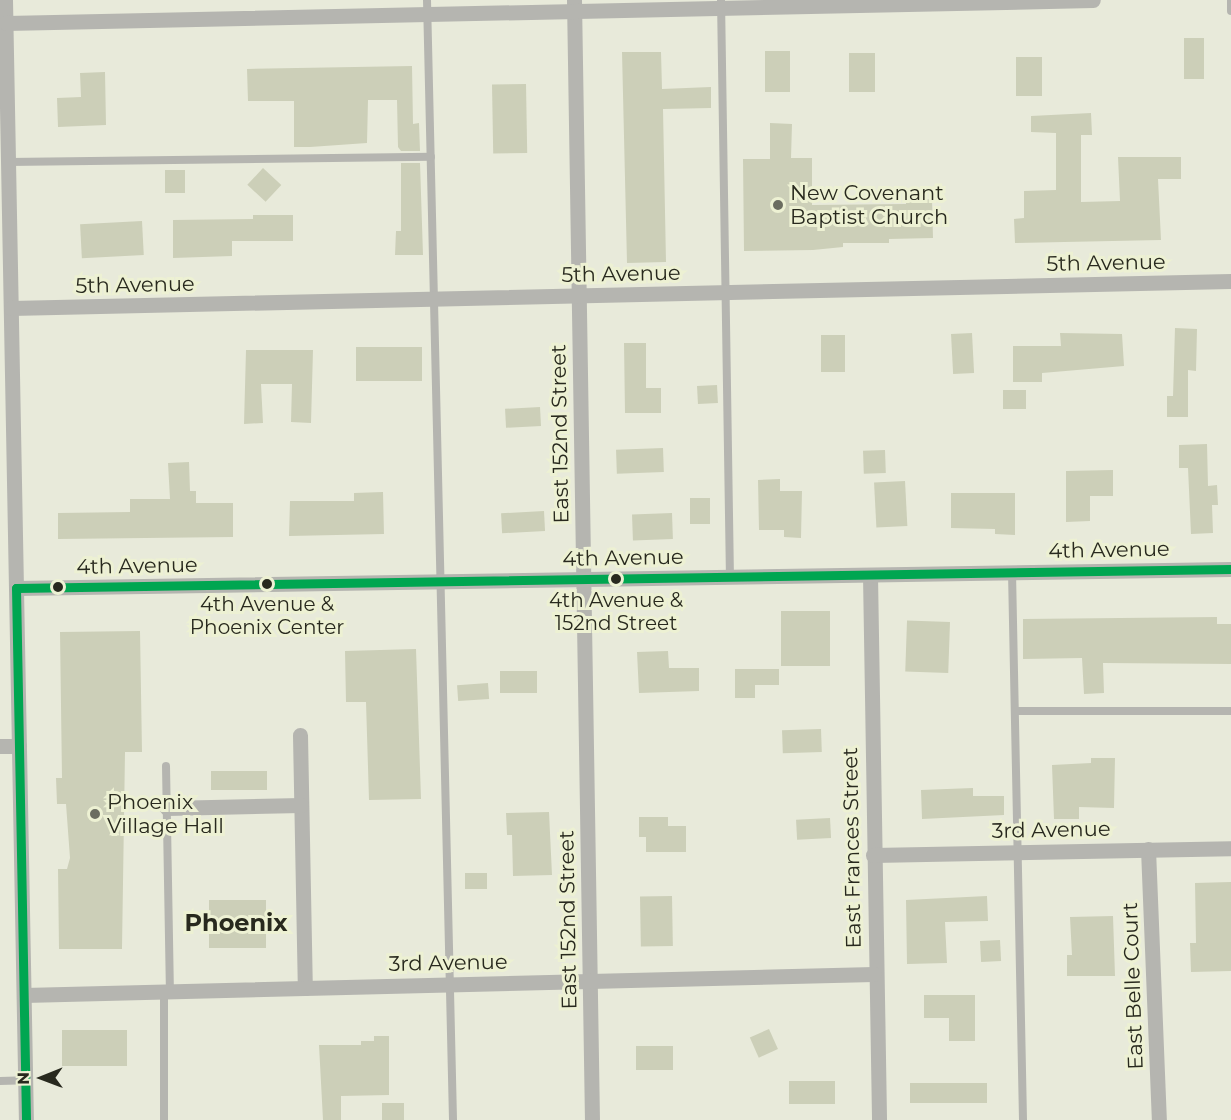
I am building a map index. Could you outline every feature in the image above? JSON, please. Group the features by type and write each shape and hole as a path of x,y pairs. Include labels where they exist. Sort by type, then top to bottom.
{"street":[{"path":"5,0 8,162 5,230 11,308 26,1120"},
{"path":"6,23 427,7 1093,0"},
{"name":"East 152nd Street","path":"574,6 592,1120"},
{"name":"5th Avenue","path":"11,308 1231,281"},
{"name":"4th Avenue","path":"16,588 1231,569"},
{"name":"East Frances Street","path":"870,574 874,974 879,1120"},
{"path":"300,735 304,988"},
{"path":"0,746 19,746"},
{"path":"167,808 301,805"},
{"name":"3rd Avenue","path":"873,855 1231,848"},
{"name":"East Belle Court","path":"1148,849 1159,1120"},
{"name":"3rd Avenue","path":"24,995 874,974"}],"lane":[{"path":"1231,0 1231,11"},
{"path":"721,4 730,577"},
{"path":"427,7 453,1120"},
{"path":"8,162 431,157"},
{"path":"1012,572 1023,1120"},
{"path":"1015,711 1231,711"},
{"path":"164,1120 167,992 166,766"},
{"path":"0,1081 25,1080"}],"building":[{"path":"1184,38 1204,38 1204,79 1184,79"},
{"path":"765,51 790,51 790,92 765,92"},
{"path":"622,52 661,52 662,89 711,87 711,108 663,109 666,262 627,263"},
{"path":"849,53 875,53 875,92 849,92"},
{"path":"1016,57 1042,57 1042,96 1016,96"},
{"path":"412,66 413,124 419,123 420,151 401,151 398,147 397,100 368,100 367,143 310,147 294,147 294,101 248,101 247,69"},
{"path":"105,72 106,125 58,127 57,98 81,97 80,73"},
{"path":"526,84 527,153 493,154 492,85"},
{"path":"1091,113 1092,135 1081,135 1081,202 1120,201 1118,157 1181,157 1181,179 1158,179 1161,240 1015,243 1014,219 1024,218 1024,191 1056,190 1056,133 1031,132 1031,116"},
{"path":"770,123 792,124 791,158 812,158 812,205 906,204 906,200 932,199 933,238 889,239 889,243 843,243 843,247 813,250 744,251 743,159 770,159"},
{"path":"401,163 420,163 423,255 395,255 396,231 401,231"},
{"path":"263,168 281,185 266,202 247,185"},
{"path":"165,170 185,170 185,193 165,193"},
{"path":"253,215 293,215 293,241 232,241 232,256 173,258 173,220 253,219"},
{"path":"142,221 144,255 82,258 80,224"},
{"path":"1175,328 1197,329 1196,371 1188,370 1188,417 1167,417 1167,396 1173,396"},
{"path":"972,333 974,373 953,374 951,334"},
{"path":"1060,333 1122,334 1124,366 1042,373 1042,382 1013,382 1013,346 1061,346"},
{"path":"821,335 845,335 845,372 821,372"},
{"path":"624,343 646,343 646,388 661,388 661,413 625,413"},
{"path":"356,347 422,347 422,381 356,381"},
{"path":"246,350 313,350 311,423 291,422 292,384 261,384 263,423 244,424"},
{"path":"717,385 718,403 698,404 697,386"},
{"path":"1003,390 1026,390 1026,409 1003,409"},
{"path":"540,407 541,426 506,428 505,409"},
{"path":"1207,444 1208,486 1217,485 1218,505 1212,505 1213,533 1191,534 1188,468 1179,468 1179,445"},
{"path":"663,448 664,472 617,474 616,450"},
{"path":"885,450 886,473 864,474 863,451"},
{"path":"189,462 190,491 196,491 196,503 233,503 233,537 58,539 58,513 130,512 130,499 170,499 168,463"},
{"path":"1113,470 1113,496 1090,496 1090,521 1066,522 1066,471"},
{"path":"780,479 780,491 802,491 801,538 784,537 784,530 759,530 758,480"},
{"path":"905,481 907,526 876,528 874,483"},
{"path":"383,492 384,534 289,536 290,501 354,501 354,493"},
{"path":"951,493 1015,493 1015,535 995,534 995,529 951,528"},
{"path":"690,498 710,498 710,524 690,524"},
{"path":"544,511 545,531 502,533 501,513"},
{"path":"672,513 673,539 633,540 632,514"},
{"path":"781,611 830,611 830,666 781,666"},
{"path":"1217,617 1217,624 1231,624 1231,664 1103,663 1104,693 1084,694 1082,658 1023,659 1023,619"},
{"path":"907,620 950,622 948,673 905,671"},
{"path":"140,631 142,752 125,752 122,949 59,949 58,869 67,869 70,858 66,804 57,804 56,778 62,778 60,632"},
{"path":"416,649 421,799 369,800 366,702 346,702 345,651"},
{"path":"668,651 669,668 699,668 699,691 639,693 637,652"},
{"path":"735,669 779,669 779,685 755,685 755,698 735,698"},
{"path":"500,671 537,671 537,693 500,693"},
{"path":"488,683 489,699 458,701 457,685"},
{"path":"821,729 822,752 783,753 782,730"},
{"path":"1091,758 1115,758 1114,808 1079,807 1079,819 1054,819 1052,765 1091,763"},
{"path":"211,771 267,771 267,790 211,790"},
{"path":"973,788 973,796 1004,796 1004,815 922,819 921,790"},
{"path":"549,812 552,875 513,876 512,835 507,835 506,813"},
{"path":"639,817 668,817 668,826 686,826 686,852 646,852 646,837 639,837"},
{"path":"830,818 831,838 797,840 796,820"},
{"path":"465,873 487,873 487,889 465,889"},
{"path":"1231,882 1231,971 1191,972 1190,943 1196,943 1195,883"},
{"path":"672,896 673,946 641,947 640,897"},
{"path":"987,896 988,921 945,922 947,963 907,964 906,900"},
{"path":"209,900 266,900 266,948 209,948"},
{"path":"1113,916 1115,976 1067,976 1067,955 1072,955 1070,917"},
{"path":"1000,940 1001,961 981,962 980,941"},
{"path":"924,995 975,995 975,1041 949,1041 949,1018 924,1018"},
{"path":"769,1029 778,1049 759,1058 750,1038"},
{"path":"62,1030 127,1030 127,1066 62,1066"},
{"path":"374,1036 389,1036 389,1095 341,1096 341,1120 323,1120 319,1045 361,1045 361,1041 374,1041"},
{"path":"636,1046 673,1046 673,1070 636,1070"},
{"path":"789,1081 835,1081 835,1104 789,1104"},
{"path":"910,1083 987,1083 987,1103 910,1103"},
{"path":"382,1103 404,1103 404,1120 382,1120"}],"transit line":[{"path":"16,588 1231,569"},
{"path":"16,588 26,1120"}],"place":[{"name":"New Covenant Baptist Church","path":"778,205"},
{"name":"4th Avenue & 152nd Street","path":"616,579"},
{"name":"4th Avenue & Phoenix Center","path":"267,584"},
{"name":"Phoenix Village Hall","path":"95,814"}],"district":[{"name":"Phoenix","path":"236,923"}]}
